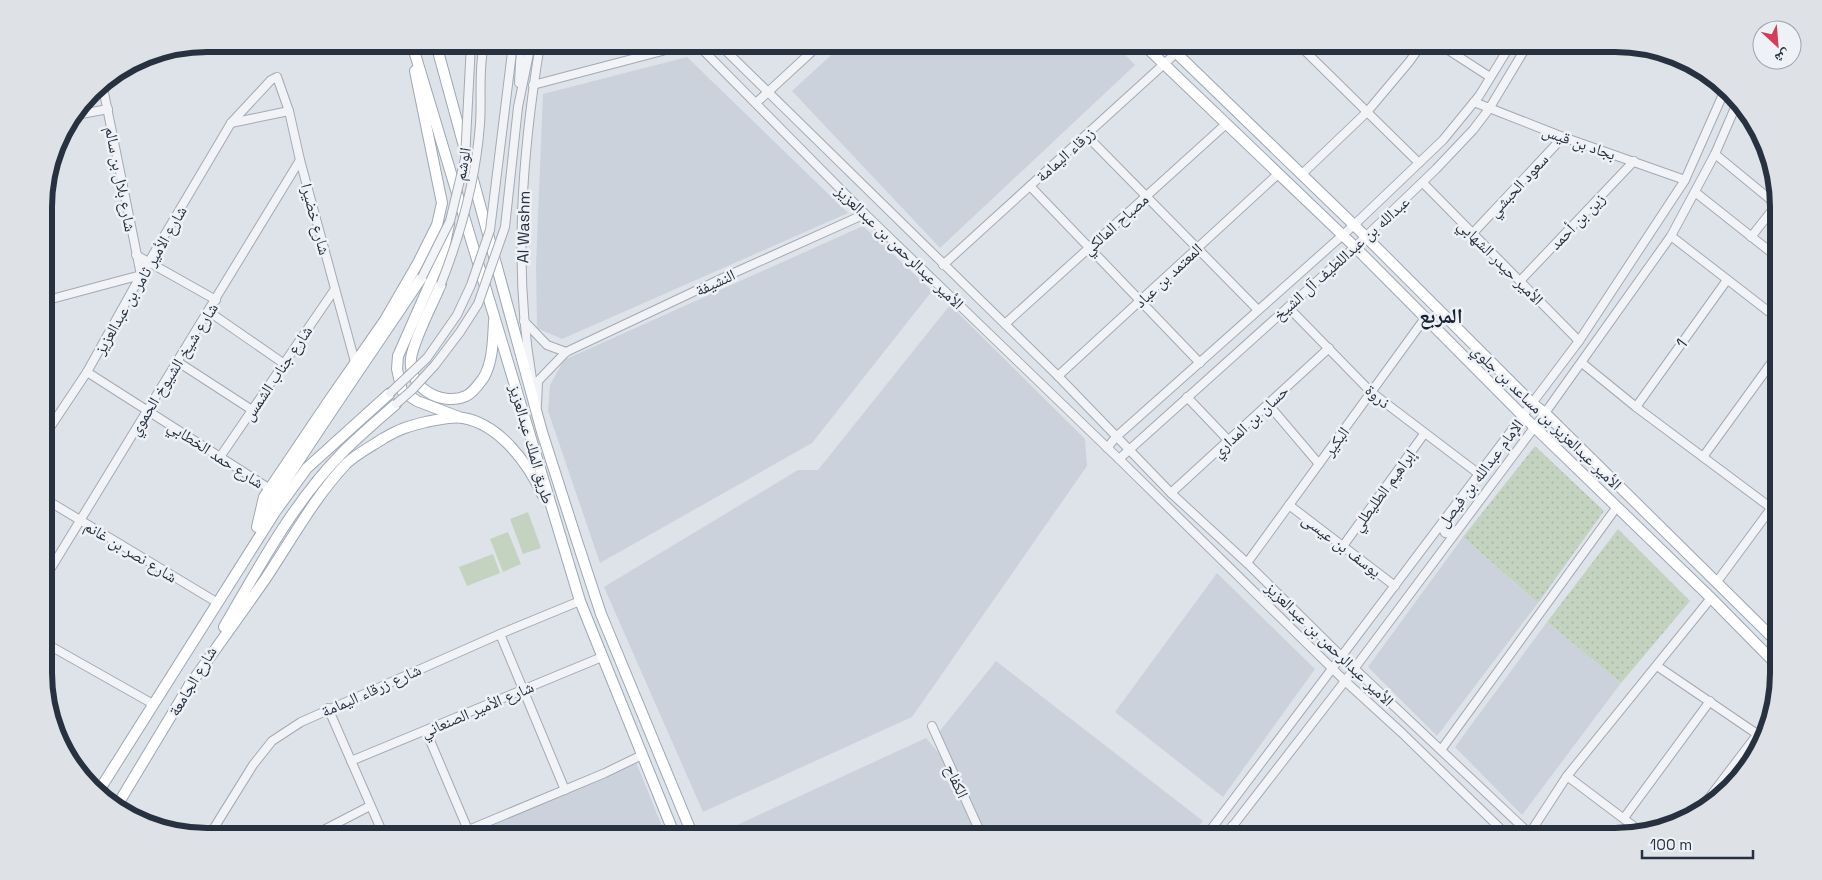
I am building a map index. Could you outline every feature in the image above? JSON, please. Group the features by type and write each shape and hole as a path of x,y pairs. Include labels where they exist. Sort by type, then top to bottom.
{"main road":[{"path":"1153,52 1342,236"},
{"path":"245,560 257,526 264,497 385,320 418,263 437,225 442,203 439,180 416,82 413,53"},
{"name":"طريق الملك عبدالعزيز","path":"415,53 580,601 673,828"},
{"name":"طريق الملك عبدالعزيز","path":"438,53 537,411 598,606 690,828"},
{"name":"الأمير عبدالعزيز بن مساعد بن جلوي","path":"1177,54 1366,236 1532,404 1545,413 1770,635"},
{"path":"450,221 442,254 398,356 397,369 402,391 417,401 475,422 508,442 536,482 553,515"},
{"name":"الأمير عبدالعزيز بن مساعد بن جلوي","path":"1342,236 1522,416 1711,598 1770,658"},
{"path":"257,526 293,468 348,390 422,277"},
{"path":"441,284 416,341 411,358 414,379 432,394 444,399 454,399 466,396 476,388 485,375 492,351 495,315"},
{"path":"245,560 259,535 307,468 390,393"},
{"name":"شارع الجامعة","path":"120,800 265,557 293,514 336,460 396,404"},
{"path":"189,686 267,577 304,518 324,490 348,462 401,428 434,420 462,418"},
{"name":"شارع الجامعة","path":"102,786 245,560"}],"street":[{"path":"1306,52 1419,163"},
{"path":"1301,174 1367,112 1416,52"},
{"path":"1452,52 1490,77"},
{"name":"عبدالله بن عبداللطيف آل الشيخ","path":"1107,448 1116,437 1354,225 1443,140 1474,102 1505,52"},
{"name":"عبدالله بن عبداللطيف آل الشيخ","path":"1119,459 1355,247 1423,183 1473,130 1489,109 1523,52"},
{"name":"الوشم","path":"422,277 450,221 465,159 471,53"},
{"path":"441,284 452,257 476,163 480,122 480,63 482,53"},
{"path":"390,393 426,358 457,315 471,285 490,230 512,53"},
{"path":"518,107 521,53"},
{"path":"396,404 435,365 478,304 505,227 526,53"},
{"path":"518,107 529,53"},
{"name":"Al Washm","path":"537,411 524,320 522,199 528,144 528,122 539,53"},
{"path":"533,85 656,53"},
{"name":"الأمير عبدالرحمن بن عبدالعزيز","path":"706,53 864,214 1119,459 1345,681 1402,733 1499,827"},
{"name":"الأمير عبدالرحمن بن عبدالعزيز","path":"727,53 1058,376 1171,493 1521,827"},
{"path":"756,103 811,53"},
{"name":"زرقاء اليمامة","path":"943,264 1177,54"},
{"name":"شارع خضيرا","path":"277,77 289,111 300,160 355,362"},
{"name":"شارع الأمير ثامر بن عبدالعزيز","path":"53,424 87,372 140,275 231,123 271,80 277,77"},
{"name":"شارع بلال بن سالم","path":"104,92 140,275"},
{"name":"الإمام عبدالله بن فيصل","path":"1213,827 1580,341 1685,180 1722,96"},
{"name":"بجاد بن قيس","path":"1474,102 1564,137 1685,180"},
{"path":"85,113 108,109"},
{"path":"1716,109 1731,117"},
{"name":"الإمام عبدالله بن فيصل","path":"1232,826 1355,668 1582,363 1670,236 1715,154 1734,110"},
{"path":"231,123 289,111"},
{"name":"مصباح المالكي","path":"1004,324 1226,124"},
{"path":"1086,135 1258,310"},
{"name":"سعود الحبشي","path":"1473,233 1564,137"},
{"path":"1715,154 1769,198"},
{"name":"شارع شيخ الشيوخ الحموي","path":"52,566 300,160"},
{"name":"زين بن أحمد","path":"1520,281 1634,161"},
{"name":"المعتمد بن عباد","path":"1058,376 1278,174"},
{"name":"الأمير حيدر الشهابي","path":"1423,183 1580,341"},
{"path":"1030,186 1200,363"},
{"path":"1695,192 1770,252"},
{"path":"1750,237 1770,213"},
{"name":"النشيفة","path":"566,352 864,214"},
{"path":"1670,236 1770,313"},
{"path":"136,255 150,261 216,300"},
{"path":"53,299 140,275"},
{"name":"1","path":"1636,407 1727,280"},
{"name":"شارع جناب الشمس","path":"220,457 335,289"},
{"name":"ذروة","path":"1288,306 1371,392 1479,474"},
{"path":"208,311 283,364"},
{"name":"البكير","path":"1246,563 1425,318"},
{"path":"524,320 547,345 566,352 538,381 537,411"},
{"name":"حسان بن المداري","path":"1171,493 1329,348"},
{"path":"178,362 252,410"},
{"path":"1582,363 1636,407 1770,507"},
{"path":"1703,457 1770,365"},
{"name":"شارع حمد الخطابي","path":"87,372 270,489"},
{"path":"1187,396 1229,441"},
{"path":"1268,404 1319,464"},
{"name":"إبراهيم الطليطلي","path":"1343,546 1424,434"},
{"name":"شارع نصر بن غانم","path":"52,503 218,603"},
{"name":"يوسف بن عيسى","path":"1290,505 1395,586"},
{"path":"1441,750 1616,508"},
{"path":"1716,582 1770,515"},
{"path":"1443,522 1442,527 1445,533 1452,534 1457,530"},
{"path":"1420,553 1425,548 1432,548 1436,555 1434,561"},
{"path":"1534,827 1567,776 1711,598"},
{"name":"شارع زرقاء اليمامة","path":"214,828 253,765 272,741 301,722 328,708 580,601"},
{"path":"500,634 565,790"},
{"path":"52,647 153,704"},
{"name":"شارع الأمير الصنعاني","path":"351,761 426,731 523,688 602,657"},
{"path":"1657,666 1757,734 1717,788"},
{"path":"1624,818 1710,701"},
{"path":"328,708 380,828"},
{"name":"الكفاح","path":"932,726 978,827"},
{"path":"426,731 467,828"},
{"path":"473,828 624,765 642,755"},
{"path":"1567,776 1634,826"},
{"path":"328,828 370,806"}],"shaded area":[{"path":"1123,52 1135,65 940,248 792,91 834,53"},
{"path":"687,57 848,213 562,339 537,328 536,265 543,94"},
{"path":"863,226 932,291 812,443 600,563 548,411 550,385 564,360"},
{"path":"950,305 1085,439 1087,466 912,717 703,812 604,587 798,470 818,470"},
{"path":"1463,537 1538,603 1437,736 1368,667"},
{"path":"1217,573 1315,669 1223,797 1115,712"},
{"path":"1547,622 1621,683 1522,815 1455,747"},
{"path":"996,661 1203,821 1198,827 731,828 926,738 949,765 939,732"},
{"path":"636,762 663,828 487,828"}],"green space":[{"path":"1535,446 1604,511 1538,603 1463,537"},
{"path":"528,512 541,548 523,554 510,519"},
{"path":"1618,529 1690,601 1621,683 1547,622"},
{"path":"508,532 521,564 503,572 490,539"},
{"path":"493,554 500,573 467,586 459,567"}],"district":[{"name":"المربع","path":"1441,316"}]}
